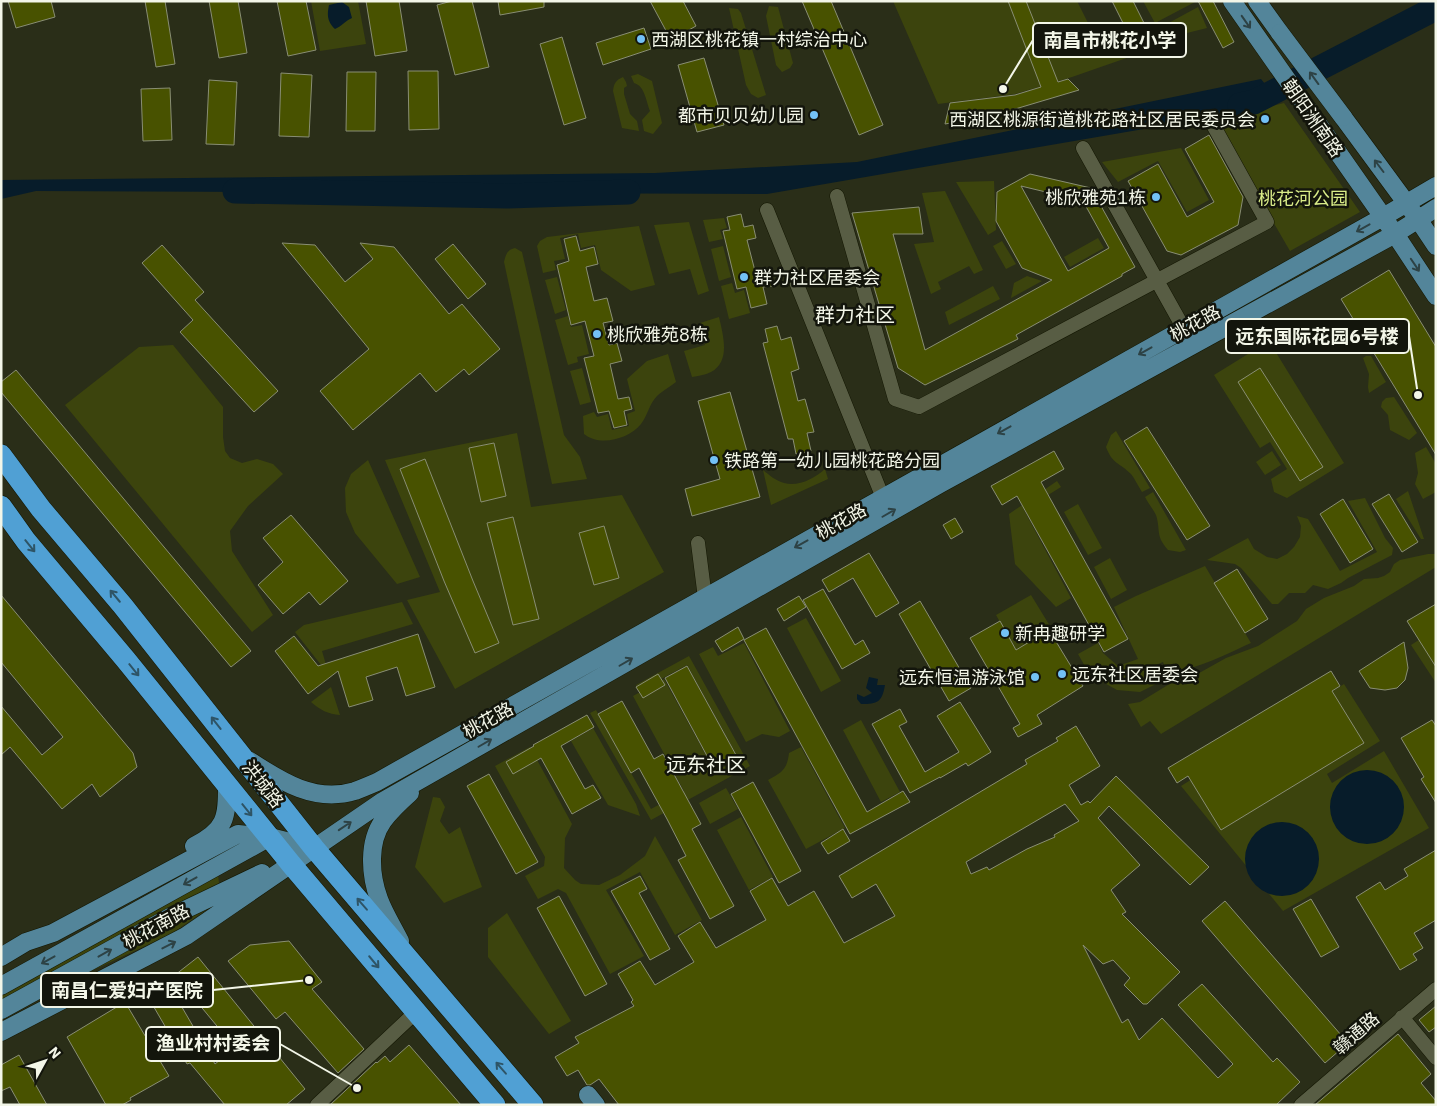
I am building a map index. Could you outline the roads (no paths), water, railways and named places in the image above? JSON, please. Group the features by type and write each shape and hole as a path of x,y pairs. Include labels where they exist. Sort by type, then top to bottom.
{"highway":[{"name":"洪城路","path":"1,456 41,509 123,606 314,848 533,1105"},
{"name":"洪城路","path":"1,506 26,541 126,660 290,862 494,1105"}],"main road":[{"name":"朝阳洲南路","path":"1232,1 1395,234 1436,296"},
{"name":"朝阳洲南路","path":"1257,1 1436,246"},
{"name":"桃花路","path":"240,754 279,780 308,792 332,794 354,791 377,782 1436,186"},
{"name":"桃花路","path":"290,862 383,801 435,771 940,484 1395,234 1436,208"},
{"path":"410,961 379,899 372,871 373,845 382,822 398,804 435,771"},
{"path":"26,942 44,924 206,840 220,828 227,808 226,784"},
{"path":"1,957 26,942 53,933 238,834 270,837 314,848"},
{"path":"1,986 270,837"},
{"path":"1,1032 186,936 290,862"},
{"name":"桃花南路","path":"1,1010 172,916 290,862"},
{"path":"220,865 237,885"}],"street":[{"path":"836,196 895,399 919,407 1267,222 1212,123"},
{"path":"1083,148 1184,329"},
{"path":"767,210 883,498"},
{"path":"698,543 705,598"},
{"name":"赣通路","path":"1301,1105 1436,989"},
{"path":"317,1105 416,1012"},
{"path":"1402,1017 1436,1058"}],"water":[{"path":"1431,1 1436,1 1436,15 1382,43 1374,30"},
{"path":"342,2 349,7 352,18 335,29 328,18 329,5"},
{"path":"1261,79 1277,99 1260,109 767,194 36,191 1,199 1,180 655,173 857,162"},
{"path":"869,677 878,679 877,685 885,685 884,691 878,701 861,704 857,699 857,694 864,697 872,693 866,688"},
{"path":"1367,770 1381,773 1393,781 1401,793 1404,807 1401,821 1393,833 1381,841 1367,844 1353,841 1341,833 1333,821 1330,807 1333,793 1341,781 1353,773"},
{"path":"1282,822 1296,825 1308,833 1316,845 1319,859 1316,873 1308,885 1296,893 1282,896 1268,893 1256,885 1248,873 1245,859 1248,845 1256,833 1268,825"}],"waterway":[{"path":"1240,105 1254,102 1436,8"},
{"path":"235,191 508,196 628,192"}],"place":[{"name":"西湖区桃花镇一村综治中心","path":"641,39"},
{"name":"南昌市桃花小学","path":"1003,89"},
{"name":"都市贝贝幼儿园","path":"814,115"},
{"name":"西湖区桃源街道桃花路社区居民委员会","path":"1265,119"},
{"name":"桃欣雅苑1栋","path":"1156,197"},
{"name":"群力社区居委会","path":"744,277"},
{"name":"桃欣雅苑8栋","path":"597,334"},
{"name":"远东国际花园6号楼","path":"1418,395"},
{"name":"铁路第一幼儿园桃花路分园","path":"714,460"},
{"name":"新冉趣研学","path":"1005,633"},
{"name":"远东社区居委会","path":"1062,674"},
{"name":"远东恒温游泳馆","path":"1035,677"},
{"name":"南昌仁爱妇产医院","path":"309,980"},
{"name":"渔业村村委会","path":"357,1088"}],"district":[{"name":"群力社区","path":"855,314"},
{"name":"远东社区","path":"706,764"}],"park label":[{"name":"桃花河公园","path":"1303,198"}]}
